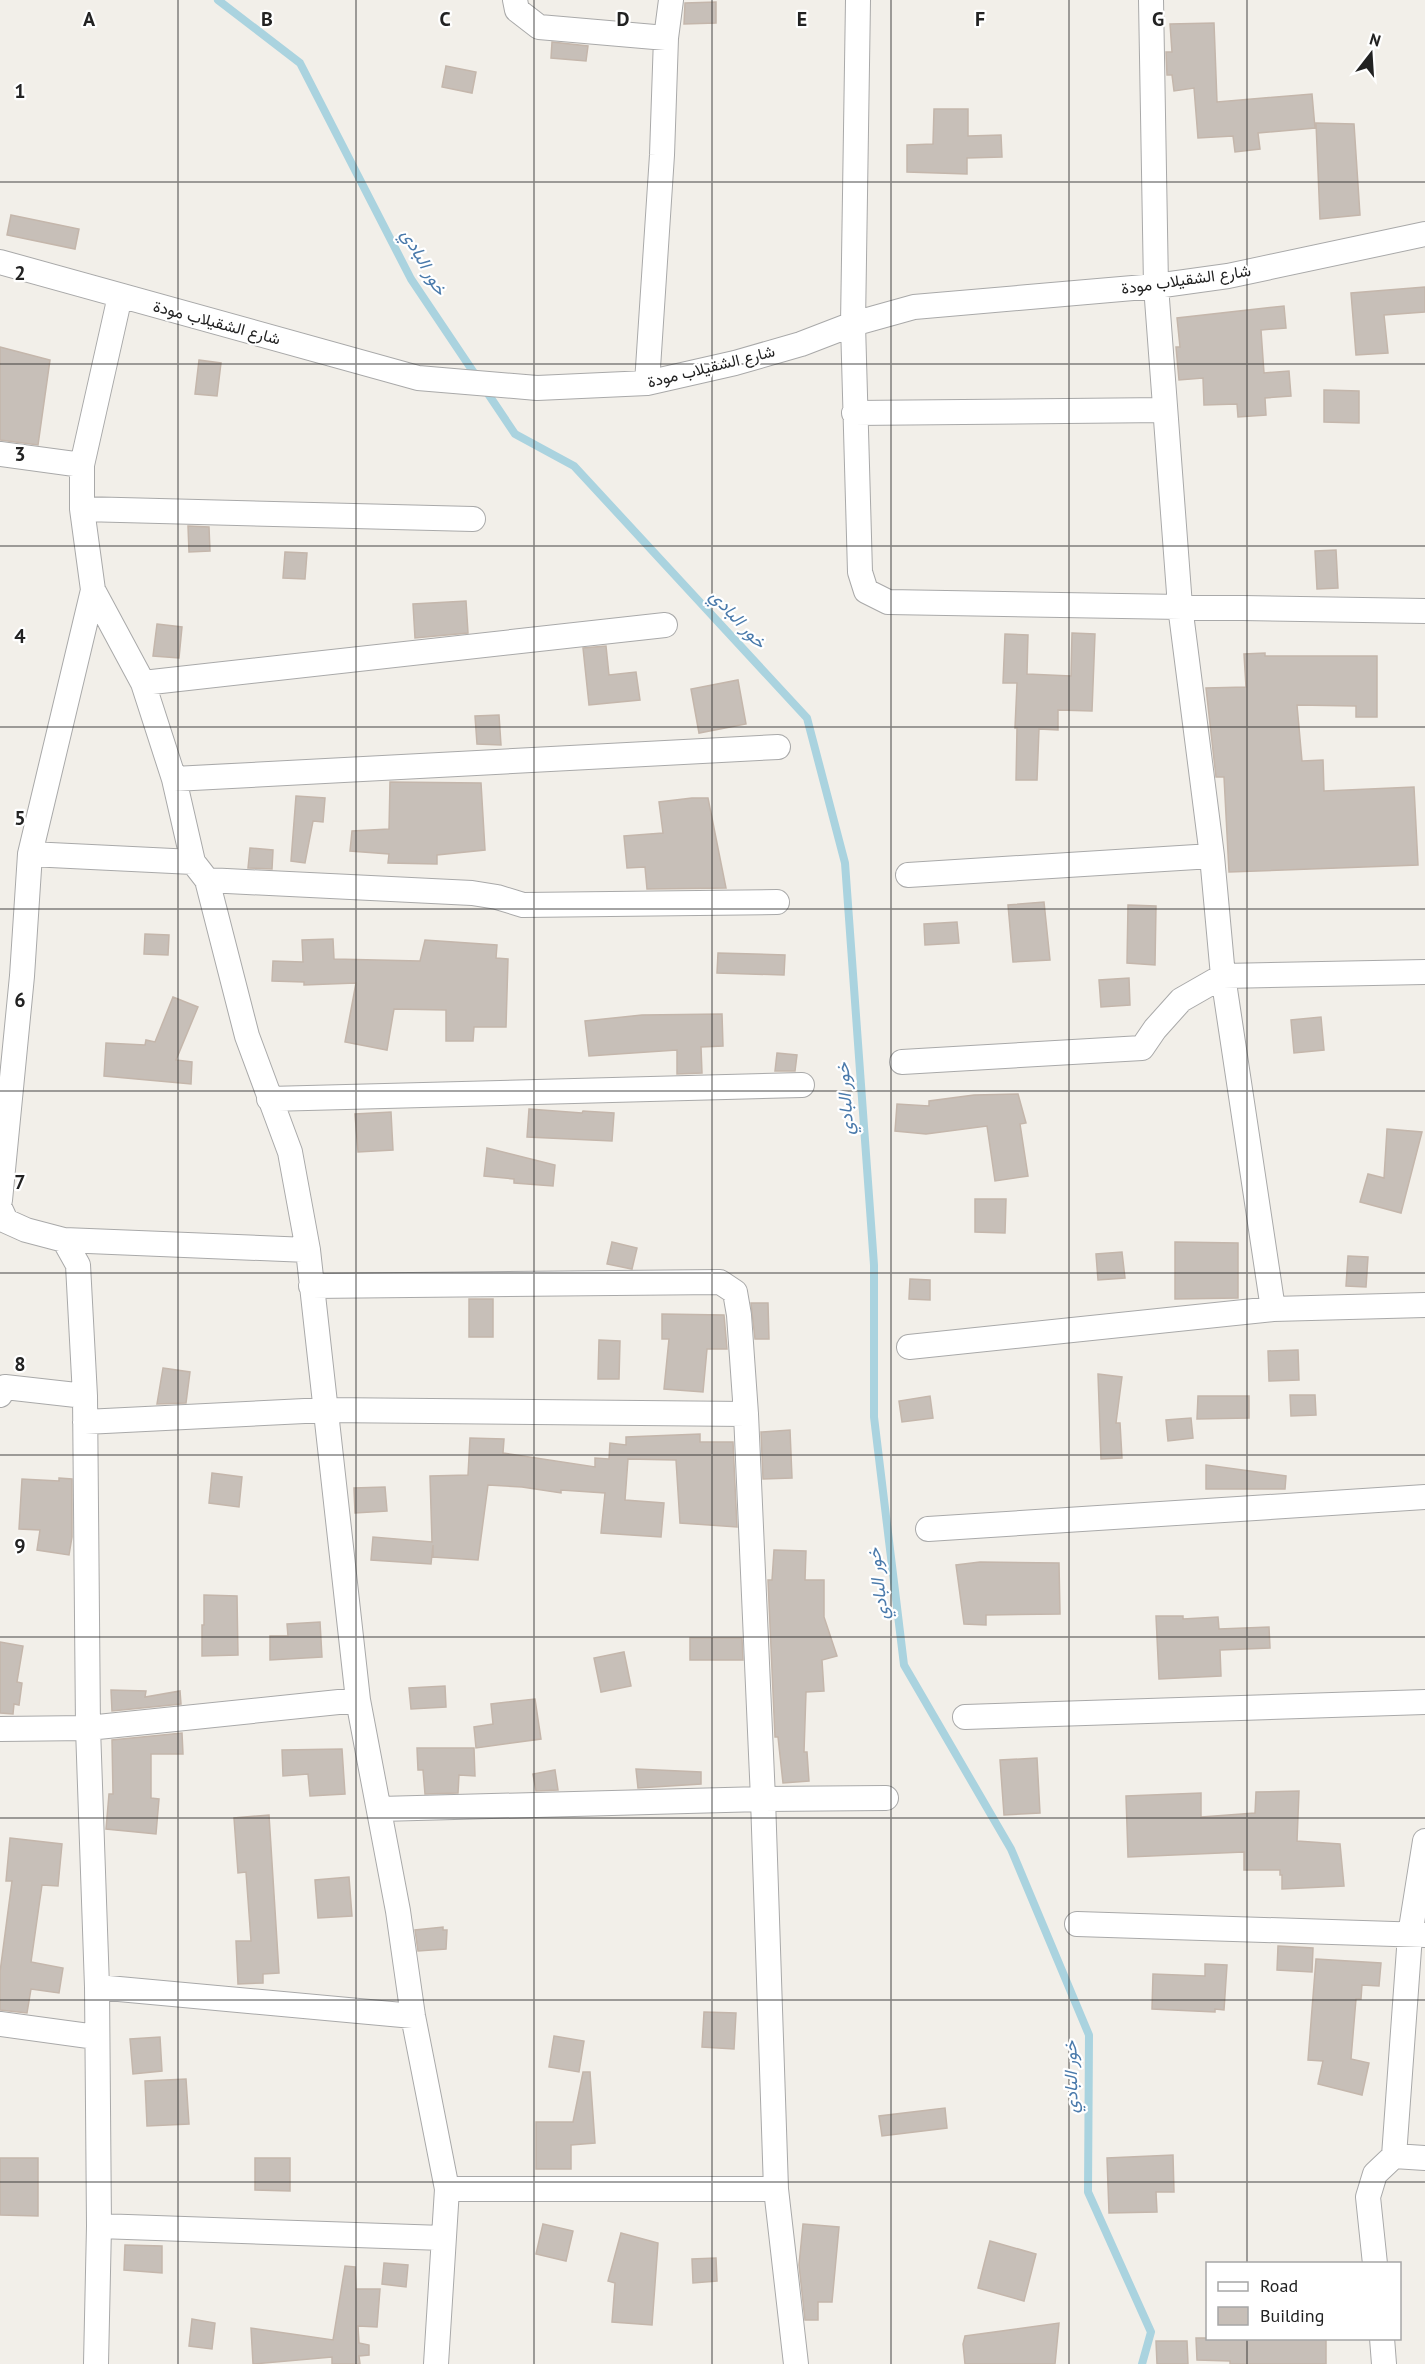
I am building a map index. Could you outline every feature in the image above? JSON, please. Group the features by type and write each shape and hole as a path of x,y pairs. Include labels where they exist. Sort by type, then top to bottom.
{"street":[{"path":"515,0 517,10 539,27 666,38"},
{"path":"647,383 662,155 666,38 671,0"},
{"path":"858,0 853,324 854,413 860,572 866,591 888,602 1425,611"},
{"path":"1151,0 1156,286 1180,606 1212,856 1223,976 1272,1309"},
{"name":"شارع الشقيلاب مودة","path":"0,262 417,378 537,388 647,383 735,363 801,344 853,324 914,307 1156,286 1228,276 1425,234"},
{"path":"120,296 82,465 82,509 93,590 143,683 174,779 247,1036 290,1152 308,1250 358,1700 398,1911 413,2016 447,2189 436,2364"},
{"path":"854,413 1165,410"},
{"path":"0,454 82,465"},
{"path":"82,509 473,519"},
{"path":"0,1200 11,975 30,854 93,590"},
{"path":"143,683 665,625"},
{"path":"174,779 778,747"},
{"path":"30,854 200,871 472,893 497,897 523,905 777,902"},
{"path":"908,875 1212,856"},
{"path":"902,1062 1142,1048 1155,1029 1181,1000 1223,976 1425,972"},
{"path":"269,1099 802,1084"},
{"path":"0,1208 6,1221 26,1230 64,1240 308,1250"},
{"path":"64,1240 78,1265 85,1396 88,1728 97,1987 99,2226 96,2364"},
{"path":"311,1286 720,1282 735,1292 739,1315 746,1414 763,1799 776,2189 796,2364"},
{"path":"909,1347 1272,1309 1425,1305"},
{"path":"0,1395 5,1388 85,1396"},
{"path":"85,1422 325,1410 746,1414"},
{"path":"928,1529 1425,1497"},
{"path":"0,1730 88,1728 358,1700"},
{"path":"965,1718 1425,1702"},
{"path":"380,1809 886,1798"},
{"path":"1375,2262 1368,2198 1375,2174 1394,2156 1418,1935 1425,1840"},
{"path":"1077,1924 1418,1935"},
{"path":"97,1987 413,2016"},
{"path":"0,2024 96,2037"},
{"path":"1394,2156 1425,2158"},
{"path":"447,2189 776,2189"},
{"path":"99,2226 443,2238"},
{"path":"1382,2340 1384,2364"}],"building":[{"path":"716,2 716,23 684,24 685,3"},
{"path":"1214,23 1217,102 1312,94 1315,128 1258,133 1260,149 1235,152 1233,136 1198,138 1194,88 1174,91 1172,75 1167,75 1166,52 1172,52 1170,24"},
{"path":"552,42 588,46 586,61 551,58"},
{"path":"446,66 476,72 472,93 442,87"},
{"path":"934,109 968,109 968,136 1001,135 1002,157 967,158 967,174 907,172 907,145 933,144"},
{"path":"1316,123 1354,124 1360,215 1320,219"},
{"path":"11,215 79,229 75,249 7,235"},
{"path":"1425,287 1425,312 1384,315 1388,353 1356,355 1351,293"},
{"path":"1284,306 1286,328 1261,330 1264,373 1289,371 1291,396 1265,398 1266,415 1238,417 1237,404 1204,405 1203,378 1179,380 1176,347 1180,347 1177,318"},
{"path":"0,347 50,360 38,445 0,440"},
{"path":"199,360 221,363 217,396 195,394"},
{"path":"1324,390 1359,391 1359,423 1324,422"},
{"path":"188,526 209,527 210,551 189,552"},
{"path":"1336,550 1338,588 1317,589 1315,551"},
{"path":"285,552 307,553 305,579 283,578"},
{"path":"466,601 468,633 415,638 413,604"},
{"path":"157,624 182,627 179,658 153,656"},
{"path":"1072,633 1095,634 1092,711 1058,710 1058,730 1039,729 1037,780 1016,780 1017,683 1003,683 1005,634 1028,635 1027,674 1071,676"},
{"path":"606,646 609,675 636,672 640,700 589,705 583,648"},
{"path":"1265,653 1265,656 1377,656 1377,717 1356,717 1356,706 1297,705 1302,761 1323,760 1324,791 1414,787 1418,865 1229,872 1224,777 1216,777 1206,688 1246,687 1244,654"},
{"path":"738,680 746,724 699,733 691,689"},
{"path":"499,715 501,745 477,744 475,716"},
{"path":"390,782 481,783 485,850 437,855 437,864 388,863 389,854 350,851 352,831 389,829"},
{"path":"296,796 325,798 323,822 313,821 305,863 291,861"},
{"path":"708,798 726,888 647,889 645,867 627,868 624,836 663,833 659,802"},
{"path":"250,848 273,850 272,869 248,868"},
{"path":"1044,902 1050,960 1013,962 1008,905"},
{"path":"1128,905 1156,906 1155,965 1127,963"},
{"path":"957,922 959,943 925,945 924,924"},
{"path":"145,934 169,935 168,955 144,954"},
{"path":"333,939 334,959 420,961 425,940 497,945 496,958 508,959 506,1027 474,1027 473,1041 446,1041 446,1010 394,1009 387,1050 345,1042 356,983 304,985 304,982 272,981 273,961 303,962 302,940"},
{"path":"718,953 785,955 784,975 717,973"},
{"path":"1129,978 1130,1005 1101,1007 1099,980"},
{"path":"173,997 198,1007 176,1060 192,1062 191,1084 104,1076 106,1043 145,1045 146,1040 155,1042"},
{"path":"722,1014 723,1046 701,1047 702,1073 677,1074 677,1050 589,1056 585,1021 642,1015"},
{"path":"1321,1017 1324,1050 1294,1053 1291,1020"},
{"path":"777,1053 797,1055 795,1071 775,1071"},
{"path":"1018,1094 1026,1123 1020,1124 1028,1176 995,1181 987,1126 926,1134 895,1131 897,1104 929,1106 929,1101 974,1095"},
{"path":"529,1109 614,1113 612,1141 527,1137"},
{"path":"391,1112 393,1150 358,1152 355,1114"},
{"path":"1387,1129 1422,1132 1401,1213 1360,1202 1368,1174 1384,1178"},
{"path":"487,1148 555,1165 553,1186 514,1183 514,1179 484,1176"},
{"path":"975,1199 1006,1199 1005,1233 975,1232"},
{"path":"612,1242 637,1248 632,1269 607,1264"},
{"path":"1175,1242 1238,1243 1238,1298 1175,1299"},
{"path":"1122,1252 1125,1278 1098,1280 1096,1254"},
{"path":"1348,1256 1368,1257 1366,1287 1346,1286"},
{"path":"910,1279 930,1280 930,1300 909,1299"},
{"path":"469,1299 493,1299 493,1337 469,1337"},
{"path":"751,1303 768,1303 769,1339 755,1339"},
{"path":"662,1314 724,1315 727,1349 707,1349 703,1392 664,1389 669,1339 662,1339"},
{"path":"599,1340 620,1341 619,1379 598,1379"},
{"path":"1298,1350 1299,1380 1269,1381 1268,1351"},
{"path":"163,1368 190,1372 186,1403 157,1404"},
{"path":"1098,1374 1122,1377 1116,1423 1120,1423 1122,1458 1101,1459"},
{"path":"1290,1395 1315,1395 1316,1415 1291,1416"},
{"path":"930,1396 933,1418 902,1422 899,1401"},
{"path":"1198,1396 1249,1396 1249,1418 1197,1419"},
{"path":"1191,1418 1193,1438 1168,1441 1166,1420"},
{"path":"790,1430 792,1478 763,1479 761,1432"},
{"path":"700,1434 700,1442 733,1442 737,1527 680,1523 676,1460 628,1459 625,1500 664,1503 661,1537 601,1533 605,1493 561,1490 561,1493 488,1485 478,1560 433,1557 433,1545 431,1564 371,1560 373,1537 432,1542 430,1476 468,1475 470,1438 504,1439 503,1453 595,1467 595,1458 609,1459 610,1443 626,1445 626,1437"},
{"path":"1206,1465 1286,1476 1285,1489 1206,1489"},
{"path":"212,1473 242,1477 239,1507 209,1503"},
{"path":"59,1478 72,1479 72,1537 69,1555 37,1550 40,1530 19,1529 22,1479 59,1481"},
{"path":"385,1487 387,1511 355,1513 354,1488"},
{"path":"774,1550 806,1551 805,1580 824,1580 824,1617 837,1656 822,1660 824,1691 806,1692 804,1752 807,1752 809,1781 783,1783 778,1737 775,1737 768,1580 772,1580"},
{"path":"980,1562 1059,1563 1060,1614 986,1615 986,1625 964,1624 956,1565"},
{"path":"204,1595 237,1596 238,1655 202,1656"},
{"path":"1156,1616 1183,1616 1183,1619 1218,1617 1219,1629 1269,1627 1270,1648 1220,1650 1221,1676 1159,1679"},
{"path":"320,1622 322,1657 270,1660 270,1636 288,1636 287,1624"},
{"path":"690,1638 742,1638 743,1660 690,1660"},
{"path":"0,1642 23,1646 17,1682 22,1683 19,1705 14,1704 13,1714 0,1713"},
{"path":"624,1652 631,1686 601,1692 594,1658"},
{"path":"445,1686 446,1707 411,1709 409,1688"},
{"path":"111,1690 146,1691 145,1697 180,1691 181,1704 112,1711"},
{"path":"535,1699 541,1739 476,1748 474,1727 493,1724 491,1704"},
{"path":"182,1733 183,1754 151,1754 151,1798 159,1799 156,1834 106,1829 109,1794 113,1794 112,1740"},
{"path":"417,1748 474,1748 475,1776 459,1775 458,1793 425,1794 423,1770 418,1770"},
{"path":"342,1749 345,1794 310,1796 308,1774 283,1776 282,1750"},
{"path":"1037,1758 1040,1813 1004,1815 1000,1760"},
{"path":"636,1769 701,1772 701,1784 638,1788"},
{"path":"555,1770 558,1790 536,1791 533,1774"},
{"path":"1299,1791 1297,1841 1340,1844 1344,1886 1282,1889 1280,1870 1244,1870 1244,1852 1128,1857 1126,1796 1201,1793 1201,1817 1255,1813 1256,1792"},
{"path":"269,1815 279,1973 263,1974 263,1983 238,1984 236,1941 251,1941 246,1872 238,1873 234,1818"},
{"path":"10,1838 62,1844 58,1886 42,1885 31,1962 63,1968 59,1993 31,1989 27,2013 0,2010 0,1972 12,1881 6,1881"},
{"path":"349,1877 352,1916 318,1918 315,1880"},
{"path":"443,1927 443,1930 447,1930 446,1949 418,1951 415,1930"},
{"path":"1278,1946 1313,1948 1312,1972 1277,1970"},
{"path":"1316,1959 1381,1963 1379,1986 1362,1985 1361,1999 1356,1999 1351,2059 1369,2063 1362,2095 1318,2084 1323,2061 1308,2060"},
{"path":"1205,1964 1227,1965 1224,2010 1215,2009 1215,2012 1152,2009 1153,1974 1205,1976"},
{"path":"704,2012 736,2013 734,2049 702,2047"},
{"path":"554,2036 584,2041 579,2072 549,2067"},
{"path":"160,2037 162,2071 133,2074 130,2039"},
{"path":"583,2072 590,2072 595,2143 571,2145 571,2169 536,2169 536,2122 573,2122"},
{"path":"186,2079 189,2124 147,2126 145,2081"},
{"path":"945,2108 947,2128 882,2136 879,2116"},
{"path":"1173,2155 1174,2192 1156,2192 1157,2212 1109,2213 1107,2158"},
{"path":"0,2158 38,2158 38,2216 0,2215"},
{"path":"255,2158 290,2158 290,2191 255,2190"},
{"path":"543,2224 573,2231 566,2261 536,2254"},
{"path":"803,2224 839,2227 832,2302 818,2302 818,2320 805,2320 799,2265"},
{"path":"621,2233 658,2243 652,2325 612,2322 615,2283 608,2281"},
{"path":"990,2241 1036,2254 1024,2301 978,2288"},
{"path":"125,2245 162,2246 162,2273 124,2270"},
{"path":"716,2258 717,2281 693,2283 692,2259"},
{"path":"384,2263 408,2265 406,2287 382,2284"},
{"path":"345,2266 355,2267 356,2289 380,2289 377,2327 358,2326 359,2343 369,2345 369,2355 359,2356 360,2364 332,2364 332,2357 253,2364 251,2328 333,2340"},
{"path":"192,2319 215,2323 212,2349 189,2346"},
{"path":"1059,2323 1055,2364 965,2364 963,2344 965,2336"},
{"path":"1196,2338 1206,2338 1206,2340 1326,2340 1326,2364 1230,2364 1230,2361 1197,2360"},
{"path":"1156,2341 1187,2341 1188,2364 1157,2364"}],"waterway":[{"name":"خور البادي","path":"218,0 300,63 411,279 515,434 574,466 807,718 845,863 874,1265 874,1417 904,1665 1011,1849 1089,2035 1088,2192 1151,2332 1142,2364"}]}
